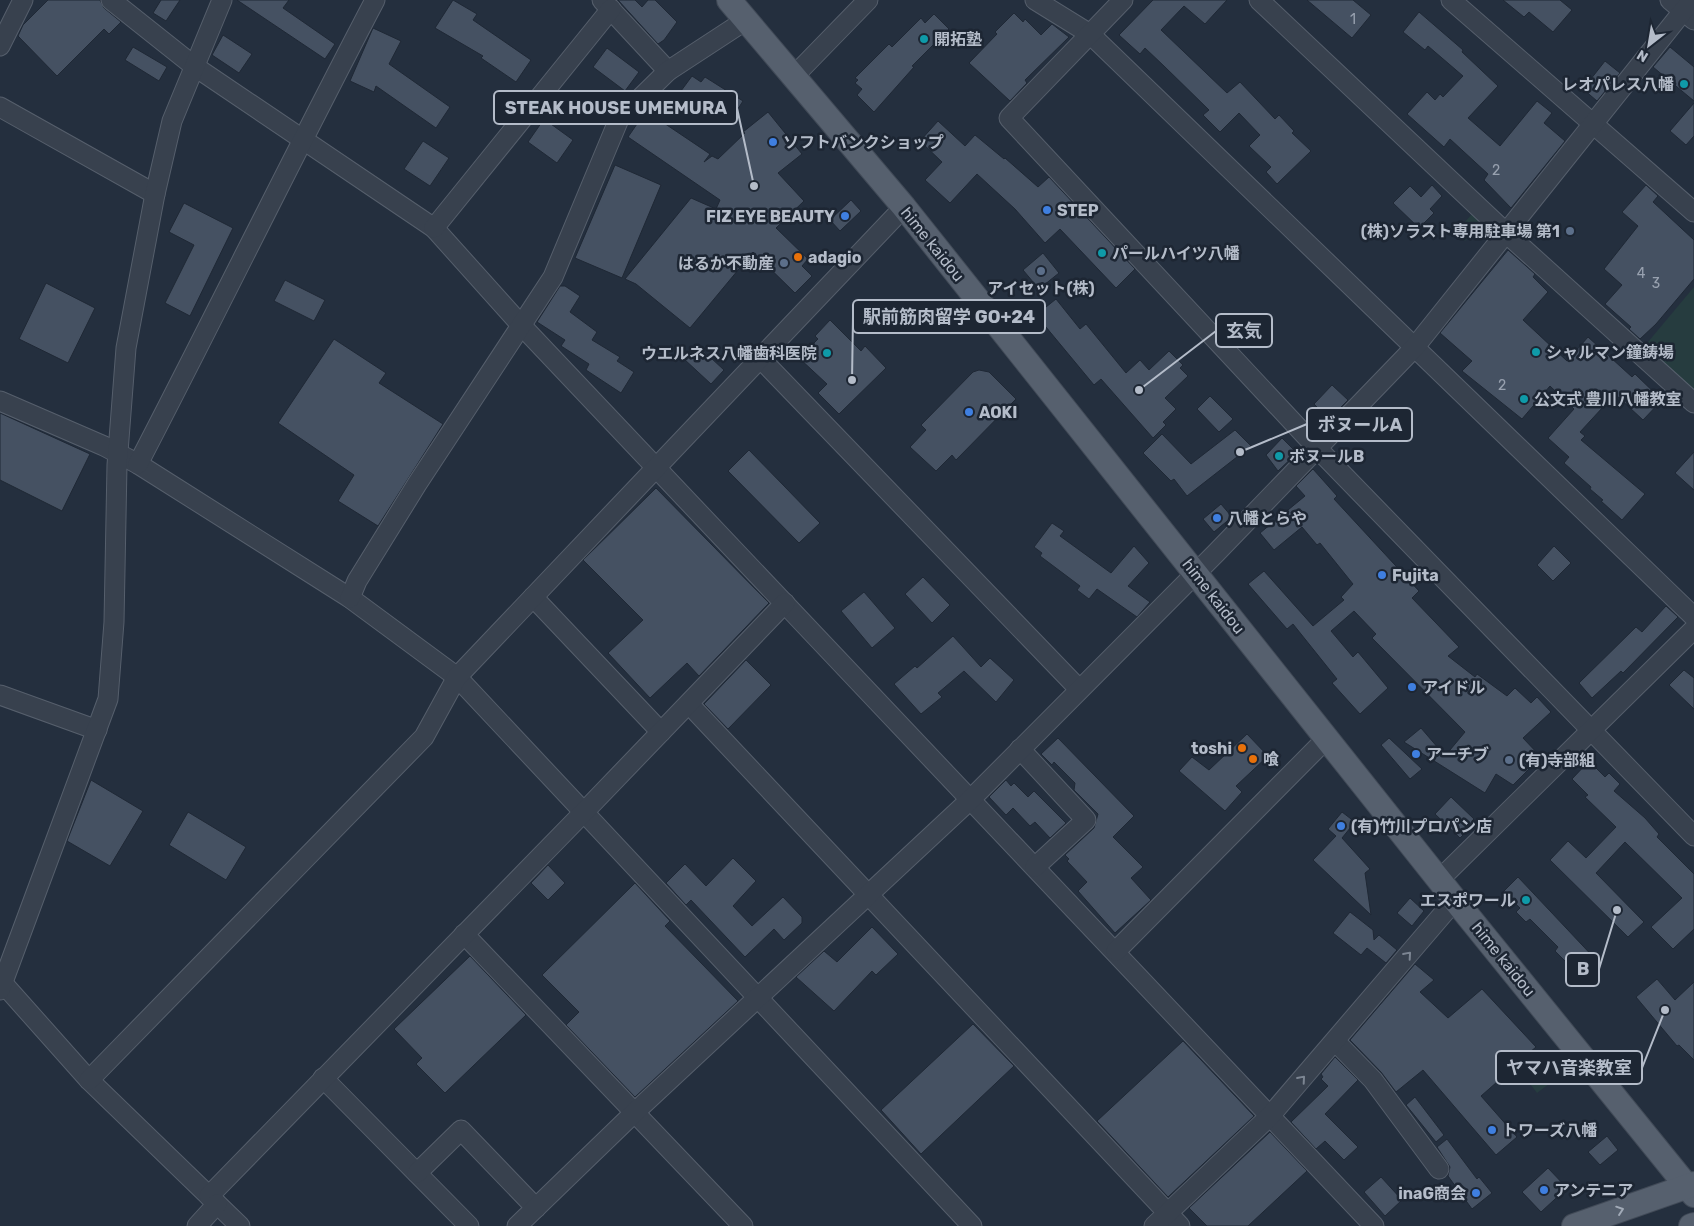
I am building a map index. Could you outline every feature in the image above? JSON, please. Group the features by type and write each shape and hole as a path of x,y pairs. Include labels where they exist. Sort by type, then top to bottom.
{"main road":[{"name":"hime kaidou","path":"729,0 904,207 1455,900 1692,1189"},
{"path":"1574,1226 1692,1189"}],"street":[{"path":"0,46 23,0"},
{"path":"111,0 194,66 434,228 521,325 1116,951 1374,1226"},
{"path":"222,0 172,121 155,194 126,348 118,453 114,622 108,699 1,985 89,1080 240,1226"},
{"path":"138,464 210,326 275,191 376,0"},
{"path":"794,76 868,0"},
{"path":"1035,0 1090,34 1694,617"},
{"path":"1123,0 1009,118 1316,448 1694,836"},
{"path":"1259,0 1505,232 1694,403"},
{"path":"1451,0 1694,212"},
{"path":"434,228 606,5 668,71"},
{"path":"517,1226 635,1112 759,999 971,799 1196,573 1414,348 1505,232 1595,125 1685,8"},
{"path":"350,598 356,581 417,484 553,277 619,119 668,71 746,20"},
{"path":"0,107 155,194"},
{"path":"89,1080 424,738 457,677 655,466 761,359 904,207"},
{"path":"761,359 1079,689"},
{"path":"0,401 118,453 138,464 350,598 457,677 972,1226"},
{"path":"533,597 661,732"},
{"path":"197,1226 213,1200 323,1078 584,812 785,603"},
{"path":"1440,880 1694,629"},
{"path":"0,695 97,730"},
{"path":"689,704 867,896 1174,1219"},
{"path":"1116,951 1327,738"},
{"path":"1020,749 1086,820 1035,867"},
{"path":"1154,1226 1174,1219 1270,1116 1455,900"},
{"path":"464,934 742,1226"},
{"path":"1335,1041 1373,1080 1439,1168"},
{"path":"323,1078 469,1226"},
{"path":"417,1173 461,1130 536,1208"}],"green space":[{"path":"1472,214 1481,223 1465,241 1456,232"},
{"path":"1694,287 1694,394 1643,348"},
{"path":"1537,1054 1557,1078 1537,1093 1518,1068"}],"building":[{"path":"48,0 100,0 104,8 121,22 109,34 104,29 57,76 18,36 23,25"},
{"path":"161,0 180,0 166,21 153,13"},
{"path":"237,0 289,0 283,8 335,44 325,59"},
{"path":"453,0 477,14 473,20 531,60 516,82 481,58 483,56 435,28"},
{"path":"618,0 635,0 642,7 648,0 655,0 677,22 664,40 658,44"},
{"path":"1153,0 1227,0 1205,24 1184,6 1161,30 1227,93 1240,82 1275,119 1279,115 1294,131 1292,133 1311,151 1277,184 1266,172 1271,167 1249,146 1260,135 1239,113 1220,132 1203,115 1209,110 1164,66 1145,48 1140,54 1119,35"},
{"path":"1307,0 1353,0 1371,15 1352,38"},
{"path":"1503,0 1560,0 1572,10 1553,32 1529,12 1524,17"},
{"path":"1419,12 1463,50 1462,52 1498,86 1468,118 1500,146 1537,101 1552,113 1544,123 1565,141 1511,208 1484,180 1488,174 1450,139 1444,147 1407,114 1427,92 1435,100 1440,94 1443,97 1463,76 1428,46 1425,50 1403,32"},
{"path":"1014,13 1023,22 1025,19 1041,35 1052,24 1069,37 1025,80 1027,83 1010,101 969,63"},
{"path":"934,14 949,29 912,66 914,67 874,112 857,95 862,89 855,83 858,80 855,78 889,44 892,47 921,18 925,23"},
{"path":"373,28 401,41 389,64 450,107 436,128 376,86 374,92 350,81"},
{"path":"223,35 252,54 239,73 212,55"},
{"path":"133,47 167,67 159,81 125,60"},
{"name":"レオパレス八幡","path":"1670,47 1694,67 1694,101 1653,67"},
{"path":"607,48 639,72 625,91 593,67"},
{"path":"1605,61 1620,73 1597,101 1583,89"},
{"path":"692,76 701,82 705,77 743,101 729,123 701,105 698,109 678,95"},
{"path":"1694,103 1694,136 1686,145 1670,131"},
{"path":"646,111 710,154 704,162 712,156 718,159 745,133 743,132 768,112 802,154 778,173 804,201 776,228 808,259 802,266 812,276 795,293 753,252 690,328 636,284 625,279 691,198 716,209 720,200 628,137"},
{"path":"544,119 573,140 557,163 528,142"},
{"path":"938,121 965,146 975,135 1038,187 1049,177 1135,269 1116,288 1060,229 1045,243 1015,209 977,174 950,203 925,180 942,162 920,141"},
{"path":"423,141 449,158 430,186 404,169"},
{"path":"615,165 661,185 622,278 575,258"},
{"path":"1432,185 1442,196 1430,209 1434,213 1419,228 1393,203 1410,186 1421,197"},
{"path":"1646,185 1658,196 1653,202 1694,240 1694,279 1656,324 1640,339 1629,329 1631,327 1605,304 1622,285 1604,269 1638,226 1622,212"},
{"name":"FIZ EYE BEAUTY","path":"851,200 861,211 840,231 830,220"},
{"path":"184,203 233,228 190,316 165,303 194,245 169,232"},
{"path":"1508,250 1535,274 1533,277 1548,292 1523,320 1567,361 1588,337 1632,377 1635,374 1662,400 1643,420 1615,394 1580,432 1585,436 1581,440 1645,494 1622,520 1601,501 1603,500 1590,489 1591,487 1564,463 1569,457 1548,438 1574,409 1550,386 1522,419 1462,371 1472,361 1440,333"},
{"name":"アイセット(株)","path":"1043,253 1059,273 1039,289 1023,270"},
{"path":"285,280 325,300 314,321 274,301"},
{"path":"46,283 95,308 68,363 19,339"},
{"path":"560,286 565,286 580,296 570,312 597,332 592,340 620,357 617,361 634,372 621,393 586,370 589,364 561,346 565,340 537,322"},
{"path":"1056,299 1080,329 1086,324 1126,373 1140,360 1149,370 1169,351 1183,365 1180,368 1188,376 1165,398 1176,409 1163,422 1166,425 1153,438 1101,379 1094,385 1036,315"},
{"path":"830,320 861,351 865,346 886,368 839,414 818,393 827,384 799,358 818,339 815,336"},
{"path":"334,339 386,373 379,383 443,424 378,526 338,501 354,475 278,423"},
{"path":"697,345 724,370 711,384 684,359"},
{"name":"AOKI","path":"979,370 989,372 1016,399 956,460 952,455 936,471 910,447 926,430 921,425 973,372"},
{"path":"1332,385 1348,400 1329,419 1314,404"},
{"path":"1210,396 1233,419 1219,432 1197,409"},
{"path":"0,413 90,454 62,511 0,480"},
{"path":"1235,430 1251,446 1187,496 1174,479 1171,481 1143,453 1162,434 1191,464"},
{"name":"ボヌールB","path":"1282,438 1297,453 1278,471 1266,455"},
{"path":"749,450 820,523 799,543 728,471"},
{"path":"1694,452 1694,490 1675,473"},
{"path":"1313,469 1337,496 1334,499 1419,591 1412,598 1459,647 1448,656 1475,677 1477,674 1507,696 1515,688 1531,703 1537,697 1551,712 1523,738 1541,757 1513,785 1496,774 1485,793 1404,742 1421,728 1445,756 1465,732 1372,638 1376,634 1354,611 1331,631 1353,657 1358,652 1388,688 1360,714 1332,683 1337,679 1293,624 1287,629 1248,584 1264,571 1313,626 1344,600 1341,597 1353,584 1320,543 1317,545 1302,527 1274,550 1260,533 1305,496 1296,486"},
{"path":"656,488 769,603 699,676 687,663 650,698 608,653 643,620 583,560"},
{"path":"1221,504 1232,517 1214,532 1203,519"},
{"path":"1052,523 1064,531 1060,536 1111,573 1134,546 1149,563 1128,586 1150,602 1137,617 1097,589 1089,599 1077,590 1080,586 1040,556 1042,553 1034,547"},
{"path":"1554,546 1571,563 1553,581 1537,565"},
{"path":"923,577 950,605 932,623 905,594"},
{"path":"864,592 895,628 872,648 841,611"},
{"path":"1666,606 1678,617 1623,673 1621,671 1592,698 1579,683 1636,627 1642,632"},
{"path":"953,636 981,667 990,658 1014,680 996,702 964,671 938,693 942,697 921,714 894,684 915,666 917,668"},
{"path":"746,660 771,685 728,729 704,704"},
{"path":"1684,670 1694,678 1694,709 1669,685"},
{"path":"1247,734 1268,756 1236,786 1242,792 1225,811 1179,771 1192,757 1209,770"},
{"path":"1058,738 1134,816 1113,837 1143,867 1131,878 1151,900 1115,933 1078,891 1087,882 1067,861 1069,859 1065,855 1094,828 1098,814 1074,790 1075,783 1054,762 1052,765 1041,754"},
{"path":"1389,738 1422,769 1410,779 1381,745"},
{"path":"1589,761 1605,777 1609,773 1620,784 1614,791 1645,818 1659,834 1657,837 1694,874 1694,929 1673,949 1651,927 1682,898 1625,842 1596,873 1644,922 1628,937 1550,860 1568,841 1586,858 1616,827 1585,797 1588,795 1572,779"},
{"path":"91,780 143,811 110,866 67,841"},
{"path":"1006,780 1011,786 1014,783 1028,797 1034,791 1066,823 1050,838 1035,822 1030,826 1013,808 1006,815 989,797"},
{"path":"1451,797 1474,819 1472,821 1474,824 1460,838 1435,814"},
{"path":"188,812 246,847 226,880 169,845"},
{"path":"1342,812 1355,822 1342,838 1370,869 1365,873 1371,915 1313,860 1336,836 1328,829"},
{"path":"733,858 756,881 733,906 752,926 783,897 802,917 802,923 784,940 774,929 745,957 691,900 686,905 666,883 685,864 706,886"},
{"path":"548,865 565,883 548,900 531,883"},
{"path":"1518,877 1599,963 1583,979 1555,951 1558,947 1530,919 1526,922 1516,912 1520,908 1503,892"},
{"path":"635,883 670,921 665,926 738,1001 635,1097 566,1025 579,1012 542,975"},
{"path":"1410,898 1424,911 1412,926 1397,913"},
{"path":"1350,912 1373,930 1374,940 1379,935 1397,950 1386,963 1367,948 1361,955 1333,933"},
{"path":"872,927 898,954 876,975 872,971 834,1011 796,977 824,951 837,962"},
{"path":"470,956 526,1015 445,1093 416,1064 422,1058 394,1029"},
{"path":"1415,964 1434,980 1420,992 1448,1018 1482,989 1536,1047 1481,1096 1517,1137 1496,1155 1423,1070 1396,1092 1381,1072 1350,1040"},
{"path":"1657,979 1675,1000 1694,982 1694,1060 1679,1045 1677,1046 1636,997"},
{"path":"973,1024 1014,1066 921,1154 881,1110"},
{"path":"1183,1041 1254,1116 1168,1197 1097,1121"},
{"path":"1335,1057 1358,1080 1325,1114 1358,1147 1344,1160 1325,1141 1316,1149 1291,1122 1328,1086 1321,1079 1323,1077 1321,1074"},
{"path":"1415,1097 1444,1135 1436,1142 1406,1105"},
{"path":"1270,1132 1307,1171 1248,1226 1207,1226 1189,1208"},
{"path":"1607,1136 1618,1150 1600,1165 1588,1152"},
{"path":"1447,1139 1477,1179 1479,1177 1492,1193 1472,1209 1448,1176 1450,1167 1437,1147"},
{"name":"アンテニア","path":"1548,1168 1567,1188 1541,1212 1522,1192"},
{"path":"1381,1177 1402,1200 1385,1216 1364,1192"}],"place":[{"name":"開拓塾","path":"924,39"},
{"name":"レオパレス八幡","path":"1684,84"},
{"name":"ソフトバンクショップ","path":"773,142"},
{"name":"STEAK HOUSE UMEMURA","path":"754,186"},
{"name":"STEP","path":"1047,210"},
{"name":"FIZ EYE BEAUTY","path":"845,216"},
{"name":"(株)ソラスト専用駐車場 第1","path":"1570,231"},
{"name":"パールハイツ八幡","path":"1102,253"},
{"name":"adagio","path":"798,257"},
{"name":"はるか不動産","path":"784,263"},
{"name":"アイセット(株)","path":"1041,271"},
{"name":"シャルマン鐘鋳場","path":"1536,352"},
{"name":"ウエルネス八幡歯科医院","path":"827,353"},
{"name":"駅前筋肉留学 GO+24","path":"852,380"},
{"name":"玄気","path":"1139,390"},
{"name":"公文式 豊川八幡教室","path":"1524,399"},
{"name":"AOKI","path":"969,412"},
{"name":"ボヌールA","path":"1240,452"},
{"name":"ボヌールB","path":"1279,456"},
{"name":"八幡とらや","path":"1217,518"},
{"name":"Fujita","path":"1382,575"},
{"name":"アイドル","path":"1412,687"},
{"name":"toshi","path":"1242,748"},
{"name":"アーチブ","path":"1416,754"},
{"name":"喰","path":"1253,759"},
{"name":"(有)寺部組","path":"1509,760"},
{"name":"(有)竹川プロパン店","path":"1341,826"},
{"name":"エスポワール","path":"1526,900"},
{"name":"B","path":"1617,910"},
{"name":"ヤマハ音楽教室","path":"1665,1010"},
{"name":"トワーズ八幡","path":"1492,1130"},
{"name":"アンテニア","path":"1544,1190"},
{"name":"inaG商会","path":"1476,1193"}]}
